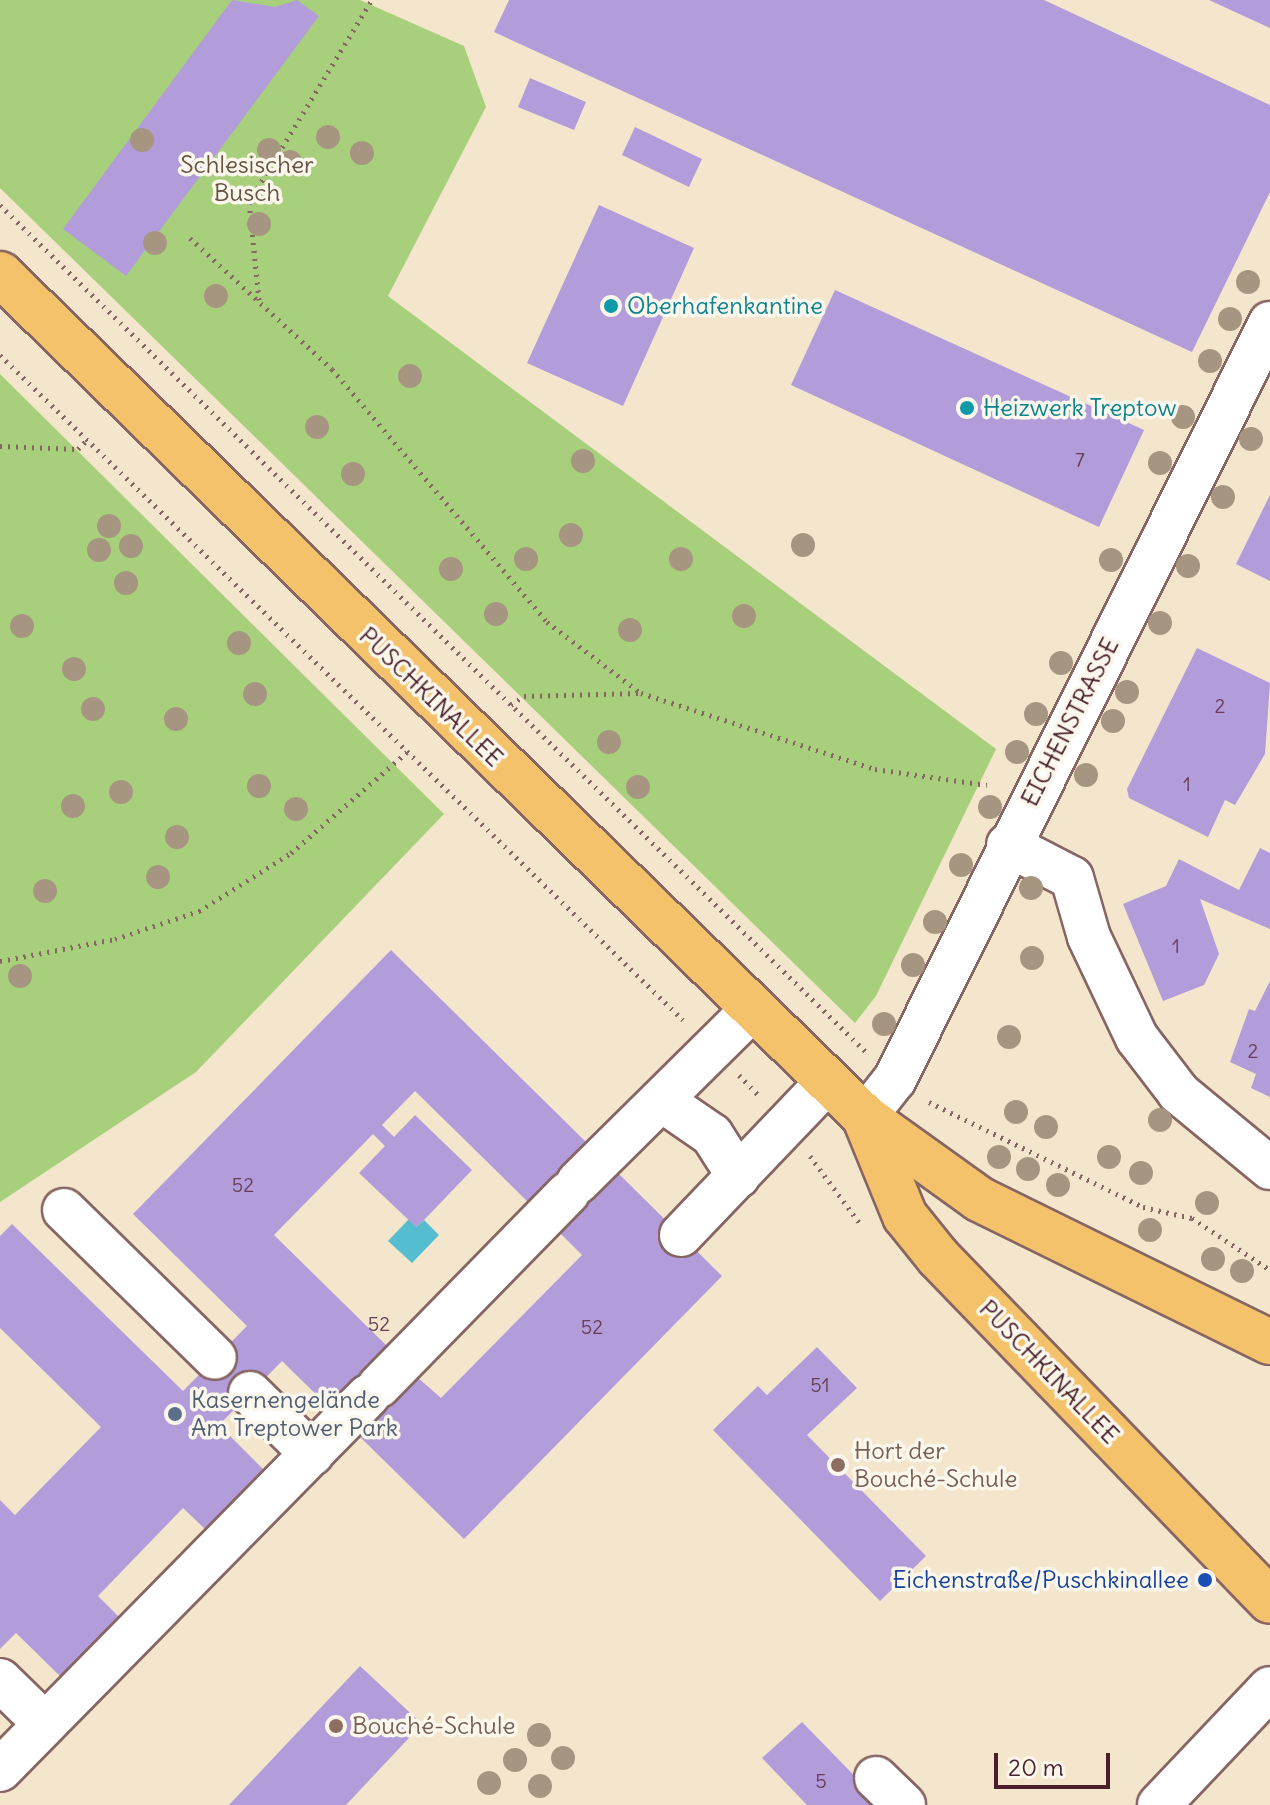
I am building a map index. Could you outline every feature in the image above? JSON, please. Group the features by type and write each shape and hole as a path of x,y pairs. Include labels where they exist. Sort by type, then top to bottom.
{"main road":[{"name":"PUSCHKINALLEE","path":"0,274 865,1117 979,1199 1270,1342"},
{"name":"PUSCHKINALLEE","path":"865,1117 905,1216 938,1257 1270,1601"}],"street":[{"name":"EICHENSTRASSE","path":"865,1117 895,1079 1008,845 1270,323"},
{"path":"1008,845 1072,878 1089,937 1137,1038 1179,1093 1270,1168"},
{"path":"0,1770 752,1010"},
{"path":"681,1235 828,1081"},
{"path":"661,1100 712,1135 738,1176"},
{"path":"64,1210 215,1358"},
{"path":"250,1393 312,1454"},
{"path":"0,1680 45,1724"},
{"path":"1159,1805 1270,1688"}],"path":[{"path":"259,301 249,202 372,0"},
{"path":"0,205 857,1044"},
{"path":"190,238 259,301 395,438 547,622 641,693 875,769 987,785"},
{"path":"0,355 787,1124"},
{"path":"0,446 78,449 87,440"},
{"path":"511,705 524,696 641,693"},
{"path":"0,961 115,939 199,911 291,853 407,752"},
{"path":"937,1105 1143,1207 1192,1218 1270,1270"}],"green space":[{"name":"Schlesischer Busch","path":"0,0 360,0 464,46 486,107 388,296 996,749 876,996 855,1023 0,188"},
{"path":"0,374 444,814 196,1072 0,1202"}],"water":[{"path":"409,1219 416,1227 424,1220 439,1235 412,1263 388,1241"}],"building":[{"path":"232,0 275,7 297,0 319,16 126,276 63,229"},
{"path":"509,0 1044,0 1270,105 1270,192 1192,352 494,32"},
{"path":"1209,0 1270,0 1270,28"},
{"path":"530,78 586,102 574,130 518,107"},
{"path":"635,127 702,159 689,187 622,155"},
{"name":"Oberhafenkantine","path":"599,205 694,248 623,406 527,363"},
{"name":"Heizwerk Treptow","path":"835,290 1144,430 1099,527 791,385"},
{"path":"1270,495 1270,581 1236,564"},
{"path":"1197,648 1270,683 1265,754 1235,805 1225,800 1208,837 1129,798 1127,789"},
{"path":"1260,848 1270,853 1270,929 1200,899 1219,954 1204,985 1163,1001 1123,904 1166,886 1179,859 1239,890"},
{"path":"391,950 586,1142 563,1167 594,1198 618,1173 722,1276 464,1539 359,1436 383,1412 352,1381 328,1406 282,1361 219,1425 265,1471 206,1530 183,1508 98,1596 120,1618 62,1678 16,1633 0,1649 0,1500 15,1515 101,1427 0,1328 0,1236 12,1224 183,1391 247,1326 133,1214","holes":["415,1091 528,1202 552,1178 583,1208 559,1232 582,1255 441,1398 417,1377 394,1400 363,1370 387,1346 274,1235 373,1134 385,1146 359,1173 416,1227 424,1220 472,1170 415,1115 394,1137 382,1125"]},
{"path":"1270,981 1270,1097 1251,1088 1256,1074 1230,1062 1249,1009 1255,1011"},
{"path":"817,1347 857,1388 807,1435 926,1556 880,1601 713,1430 758,1386 767,1395"},
{"path":"360,1666 422,1724 346,1805 229,1805"},
{"path":"802,1722 879,1801 876,1805 807,1805 762,1758"}],"place":[{"name":"Oberhafenkantine","path":"611,306"},
{"name":"Heizwerk Treptow","path":"967,408"},
{"name":"Kasernengelände Am Treptower Park","path":"175,1414"},
{"name":"Hort der Bouché-Schule","path":"838,1465"},
{"name":"Eichenstraße/Puschkinallee","path":"1205,1580"},
{"name":"Bouché-Schule","path":"336,1726"}]}
